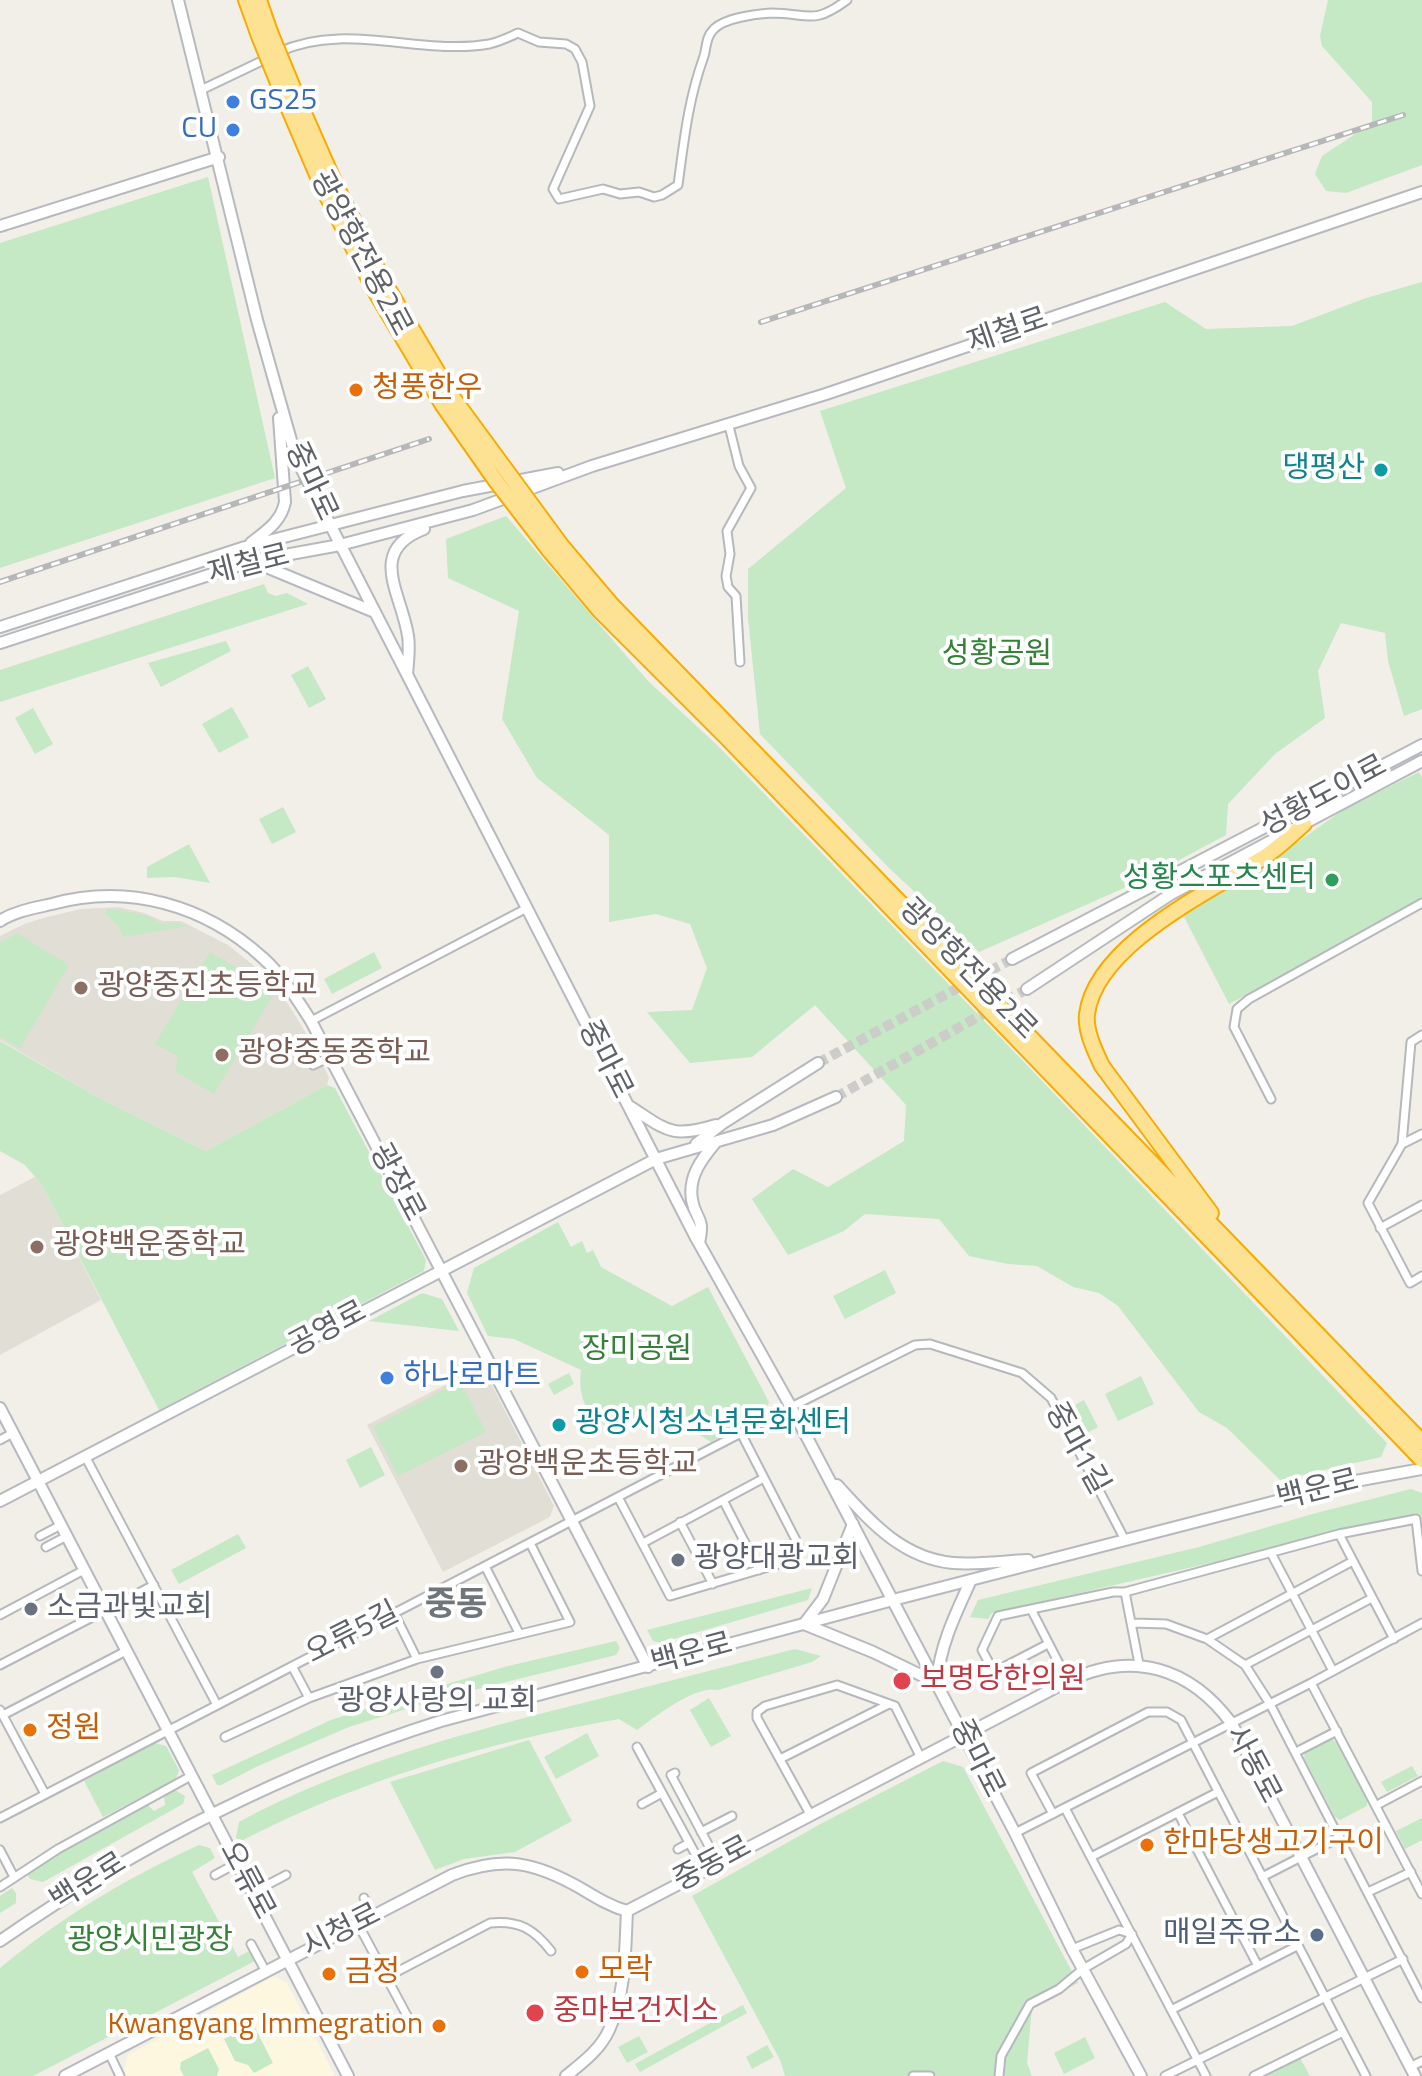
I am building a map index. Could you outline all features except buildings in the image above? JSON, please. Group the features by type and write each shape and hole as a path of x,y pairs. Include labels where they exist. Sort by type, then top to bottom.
{"highway":[{"path":"246,0 265,34"},
{"path":"259,0 265,34"},
{"name":"광양항전용2로","path":"265,34 290,98 448,401 600,611 728,739 1422,1460"},
{"name":"광양항전용2로","path":"555,548 1422,1442"},
{"path":"1247,1261 1102,1066 1091,1041 1087,1015 1097,984 1148,931 1169,913 1265,857 1304,824"}],"main road":[{"name":"중마로","path":"178,0 277,396 296,458 699,1243 791,1407 1141,2076"},
{"path":"0,226 219,157"},
{"name":"제철로","path":"0,643 252,561 340,545 473,510 592,466 729,426 1422,192"},
{"path":"245,547 275,524 283,513 285,502 277,396"},
{"name":"제철로","path":"0,627 245,547 463,491 592,466"},
{"path":"407,676 408,637 389,564 395,550 414,532 473,510"},
{"path":"252,561 373,611"},
{"path":"1418,747 1421,764"},
{"name":"성황도이로","path":"1012,959 1418,747"},
{"name":"성황도이로","path":"1027,989 1171,894 1421,764"},
{"name":"광장로","path":"2,915 96,895 133,897 183,908 232,934 266,960 311,1021 648,1667"},
{"path":"692,1147 723,1123 818,1063"},
{"path":"656,1159 773,1125 836,1097"},
{"path":"627,1105 652,1124 687,1134 723,1123"},
{"path":"699,1243 703,1225 692,1201 693,1176 715,1142"},
{"name":"공영로","path":"0,1501 656,1159"},
{"path":"0,1408 211,1813"},
{"name":"백운로","path":"0,1941 117,1864 211,1813 315,1765 378,1741 441,1721 1050,1559 1350,1482 1422,1469"},
{"path":"826,1473 874,1526 910,1552 932,1560 955,1563 1050,1559"},
{"path":"853,1524 823,1599 804,1624 937,1683 938,1662 971,1580"},
{"name":"사동로","path":"963,1734 1097,1669 1139,1664 1173,1673 1218,1704 1232,1724 1412,2072"},
{"name":"중동로","path":"627,1911 963,1734"},
{"name":"오류로","path":"211,1813 348,2076"},
{"name":"시청로","path":"65,2076 452,1875 475,1866 508,1862 530,1865 563,1879 606,1904 627,1911"},
{"path":"566,2076 586,2060 609,2031 622,1981 627,1911"}],"street":[{"path":"201,90 293,46 327,38 423,46 470,46 493,43 518,33 539,42 566,44 575,49 582,62 590,106 553,189 559,199 603,189 620,194 639,192 654,197 678,185 682,139 695,76 712,30 723,23 770,13 813,18 824,16 847,0"},
{"path":"729,426 739,466 751,488 727,531 730,554 726,576 728,587 736,596 740,662"},
{"path":"1271,1099 1234,1027 1240,1004 1422,903"},
{"path":"311,1021 527,908"},
{"path":"1422,1035 1411,1042 1402,1144 1368,1203 1410,1283 1422,1276"},
{"path":"313,1065 330,1057"},
{"path":"1402,1144 1422,1134"},
{"path":"1380,1228 1422,1205"},
{"name":"중마1길","path":"791,1407 915,1345 930,1344 1022,1373 1051,1398 1125,1540"},
{"name":"오류5길","path":"0,1818 791,1407"},
{"path":"0,1440 13,1433"},
{"path":"618,1497 670,1596 792,1560 798,1544 741,1433"},
{"path":"85,1456 217,1705"},
{"path":"643,1543 764,1478"},
{"path":"723,1500 759,1570"},
{"path":"1048,1644 994,1672 982,1650 998,1616 1125,1592 1339,1534 1416,1519 1422,1571"},
{"path":"680,1522 713,1584"},
{"path":"40,1536 61,1525"},
{"path":"1339,1534 1394,1639"},
{"path":"46,1547 67,1536"},
{"path":"225,1737 309,1698 417,1659 570,1622 530,1543"},
{"path":"1271,1553 1333,1671"},
{"path":"1207,1639 1353,1561"},
{"path":"485,1566 519,1633"},
{"path":"0,1615 84,1570"},
{"path":"0,1665 154,1585"},
{"path":"1125,1592 1139,1664"},
{"path":"1245,1665 1372,1598"},
{"path":"1032,1611 1068,1681"},
{"path":"394,1613 417,1659"},
{"path":"1133,1623 1166,1624 1207,1639 1245,1665 1296,1752 1422,1998"},
{"path":"1015,1833 1232,1724 1422,1623"},
{"path":"45,1794 1,1713 126,1651"},
{"path":"292,1666 309,1698"},
{"path":"1311,1683 1422,1894"},
{"path":"810,1814 757,1718 757,1712 765,1706 837,1685 895,1706 920,1756"},
{"path":"780,1759 889,1704"},
{"path":"1053,1814 1031,1773 1148,1712 1167,1712 1181,1720 1366,2076"},
{"path":"1296,1752 1337,1731"},
{"path":"637,1747 704,1870"},
{"path":"675,1773 671,1775 718,1863"},
{"path":"0,1887 121,1812 191,1776"},
{"path":"1377,1805 1421,1786"},
{"path":"1091,1857 1218,1792"},
{"path":"642,1804 662,1793"},
{"path":"1065,1808 1206,2076"},
{"path":"1178,1813 1258,1966"},
{"path":"701,1832 732,1816"},
{"path":"1262,1877 1340,1837"},
{"path":"678,1849 689,1843"},
{"path":"0,1850 14,1877"},
{"path":"215,1875 237,1863"},
{"path":"1368,1892 1411,1872"},
{"path":"252,1893 286,1875"},
{"path":"364,1898 373,1916"},
{"path":"387,1977 490,1923 522,1926 537,1934 551,1951"},
{"path":"358,1924 412,2025"},
{"path":"1072,1949 1119,1930 1132,1934"},
{"path":"999,2076 1001,2056 1030,2004 1059,1989 1083,1969 1126,1944 1132,1934"},
{"path":"251,1944 266,1972"},
{"path":"1171,2010 1297,1946"},
{"path":"1165,2076 1403,1959"},
{"path":"1254,2076 1343,2032"},
{"path":"109,2053 120,2076"},
{"path":"1412,2072 1422,2061"},
{"path":"913,2076 930,2076"}],"shaded area":[{"path":"118,907 163,921 181,921 228,945 252,964 288,1004 306,1033 329,1077 327,1085 206,1151 101,1099 0,1040 0,936 47,917 81,909"},
{"name":"광양백운중학교","path":"35,1177 101,1300 0,1355 0,1195"},
{"name":"광양백운초등학교","path":"482,1366 554,1506 550,1517 443,1572 367,1425"},
{"path":"274,1976 287,1983 335,2076 127,2076 124,2070 128,2055"}],"green space":[{"path":"1328,0 1422,0 1422,165 1346,193 1326,191 1315,174 1322,156 1372,123 1372,102 1322,46 1320,36"},
{"path":"208,177 275,478 0,568 0,243"},
{"name":"성황공원","path":"1422,282 1422,709 1404,716 1388,661 1385,633 1341,623 1318,671 1325,718 1275,754 1228,804 1226,835 1140,881 979,952 888,867 760,734 748,618 748,569 846,488 820,411 1165,302 1206,329 1292,326 1366,298"},
{"path":"506,516 648,681 718,746 1387,1443 1381,1457 1280,1480 1227,1428 1199,1412 1118,1306 1099,1293 1073,1287 1037,1266 969,1256 939,1219 865,1214 844,1231 788,1255 752,1199 793,1169 828,1187 904,1141 906,1105 815,1005 752,1057 690,1063 647,1012 692,1010 707,968 690,924 656,914 609,922 609,835 537,778 502,719 519,611 448,578 446,539"},
{"path":"264,584 268,593 276,596 287,593 308,604 0,702 0,670"},
{"path":"226,641 231,651 161,687 148,663"},
{"path":"308,666 326,699 309,708 291,675"},
{"path":"232,707 249,737 219,753 202,724"},
{"path":"33,708 53,744 35,754 15,718"},
{"name":"성황스포츠센터","path":"1419,772 1422,777 1422,899 1229,1004 1183,915 1271,861 1343,810"},
{"path":"283,807 296,832 272,844 259,819"},
{"path":"189,844 210,883 175,877 147,878 147,867"},
{"path":"107,909 151,917 161,924 187,926 123,937 119,927 105,913"},
{"path":"17,933 69,965 20,1048 0,1037 0,943"},
{"path":"210,952 240,970 237,976 272,997 214,1094 176,1072 177,1056 155,1044"},
{"path":"374,952 382,968 332,994 324,979"},
{"path":"0,1041 101,1099 206,1151 327,1085 335,1088 426,1260 424,1271 159,1410 42,1185 25,1165 0,1151"},
{"name":"장미공원","path":"558,1222 571,1247 582,1241 587,1253 593,1250 601,1267 672,1306 708,1287 769,1402 764,1414 711,1442 653,1406 631,1423 606,1426 592,1415 584,1402 581,1370 514,1339 488,1336 467,1293 474,1268"},
{"path":"885,1270 896,1293 845,1319 833,1296"},
{"path":"422,1293 442,1299 459,1331 369,1321"},
{"path":"569,1373 574,1384 554,1395 548,1384"},
{"path":"1141,1376 1154,1404 1118,1421 1105,1394"},
{"path":"460,1381 486,1432 398,1476 373,1427"},
{"path":"1084,1400 1098,1427 1078,1438 1063,1411"},
{"path":"371,1447 385,1475 360,1488 346,1460"},
{"path":"1411,1489 1422,1493 1422,1521 1420,1515 992,1613 988,1619 970,1617 978,1600 1199,1547"},
{"path":"238,1534 246,1548 179,1584 171,1570"},
{"path":"812,1588 808,1600 660,1643 653,1641 647,1630"},
{"path":"616,1641 620,1648 616,1655 453,1695 444,1695 437,1687 508,1666"},
{"path":"795,1649 821,1656 812,1662 718,1690 698,1692 637,1730 619,1719 472,1752 330,1800 239,1842 236,1837 239,1822 279,1802 320,1783 407,1752 539,1714"},
{"path":"420,1691 425,1703 349,1727 221,1785 217,1785 212,1775 331,1720"},
{"path":"709,1698 731,1736 711,1747 690,1710"},
{"path":"587,1733 599,1756 556,1779 544,1757"},
{"path":"1331,1739 1336,1742 1367,1800 1367,1806 1340,1820 1335,1817 1304,1757 1305,1752"},
{"path":"529,1740 572,1821 515,1852 464,1859 435,1870 390,1782"},
{"path":"155,1743 166,1746 179,1770 176,1779 103,1817 84,1781"},
{"path":"943,1761 963,1767 1078,1983 1032,2006 1027,2063 1032,2076 785,2076 780,2060 692,1896 824,1822"},
{"path":"1412,1766 1418,1776 1387,1792 1381,1782"},
{"path":"175,1790 185,1796 183,1804 43,1882 30,1879 26,1872 148,1805 154,1811 165,1805 164,1797"},
{"path":"1422,1818 1422,1840 1405,1849 1396,1831"},
{"name":"광양시민광장","path":"199,1845 210,1848 215,1858 192,1872 238,1957 251,1950 257,1960 33,2076 0,2076 0,1968 46,1932 95,1900"},
{"path":"12,1888 16,1893 16,1903 0,1913 0,1896"},
{"path":"743,2005 747,2013 640,2072 635,2064"},
{"path":"253,2024 273,2063 254,2073 248,2065 235,2061 224,2039"},
{"path":"639,2036 648,2052 627,2063 618,2047"},
{"path":"1085,2037 1095,2058 1064,2074 1054,2053"},
{"path":"767,2045 774,2057 752,2069 746,2057"},
{"path":"208,2048 219,2069 217,2076 184,2076 180,2069 181,2062"},
{"path":"1300,2058 1310,2076 1267,2076"}],"tunnel":[{"path":"818,1063 1012,959"},
{"path":"836,1097 1027,989"}],"railway":[{"path":"761,322 1403,115"},
{"path":"0,582 429,439"}],"place":[{"name":"GS25","path":"233,102"},
{"name":"CU","path":"233,130"},
{"name":"청풍한우","path":"356,390"},
{"name":"댕평산","path":"1381,470"},
{"name":"성황스포츠센터","path":"1332,880"},
{"name":"광양중진초등학교","path":"81,988"},
{"name":"광양중동중학교","path":"222,1055"},
{"name":"광양백운중학교","path":"37,1247"},
{"name":"하나로마트","path":"387,1378"},
{"name":"광양시청소년문화센터","path":"559,1425"},
{"name":"광양백운초등학교","path":"461,1466"},
{"name":"광양대광교회","path":"678,1560"},
{"name":"소금과빛교회","path":"31,1609"},
{"name":"광양사랑의 교회","path":"437,1672"},
{"name":"보명당한의원","path":"902,1681"},
{"name":"정원","path":"30,1730"},
{"name":"한마당생고기구이","path":"1147,1845"},
{"name":"매일주유소","path":"1317,1935"},
{"name":"모락","path":"582,1972"},
{"name":"금정","path":"329,1974"},
{"name":"중마보건지소","path":"535,2013"},
{"name":"Kwangyang Immegration","path":"439,2026"}],"district":[{"name":"중동","path":"456,1607"}]}
